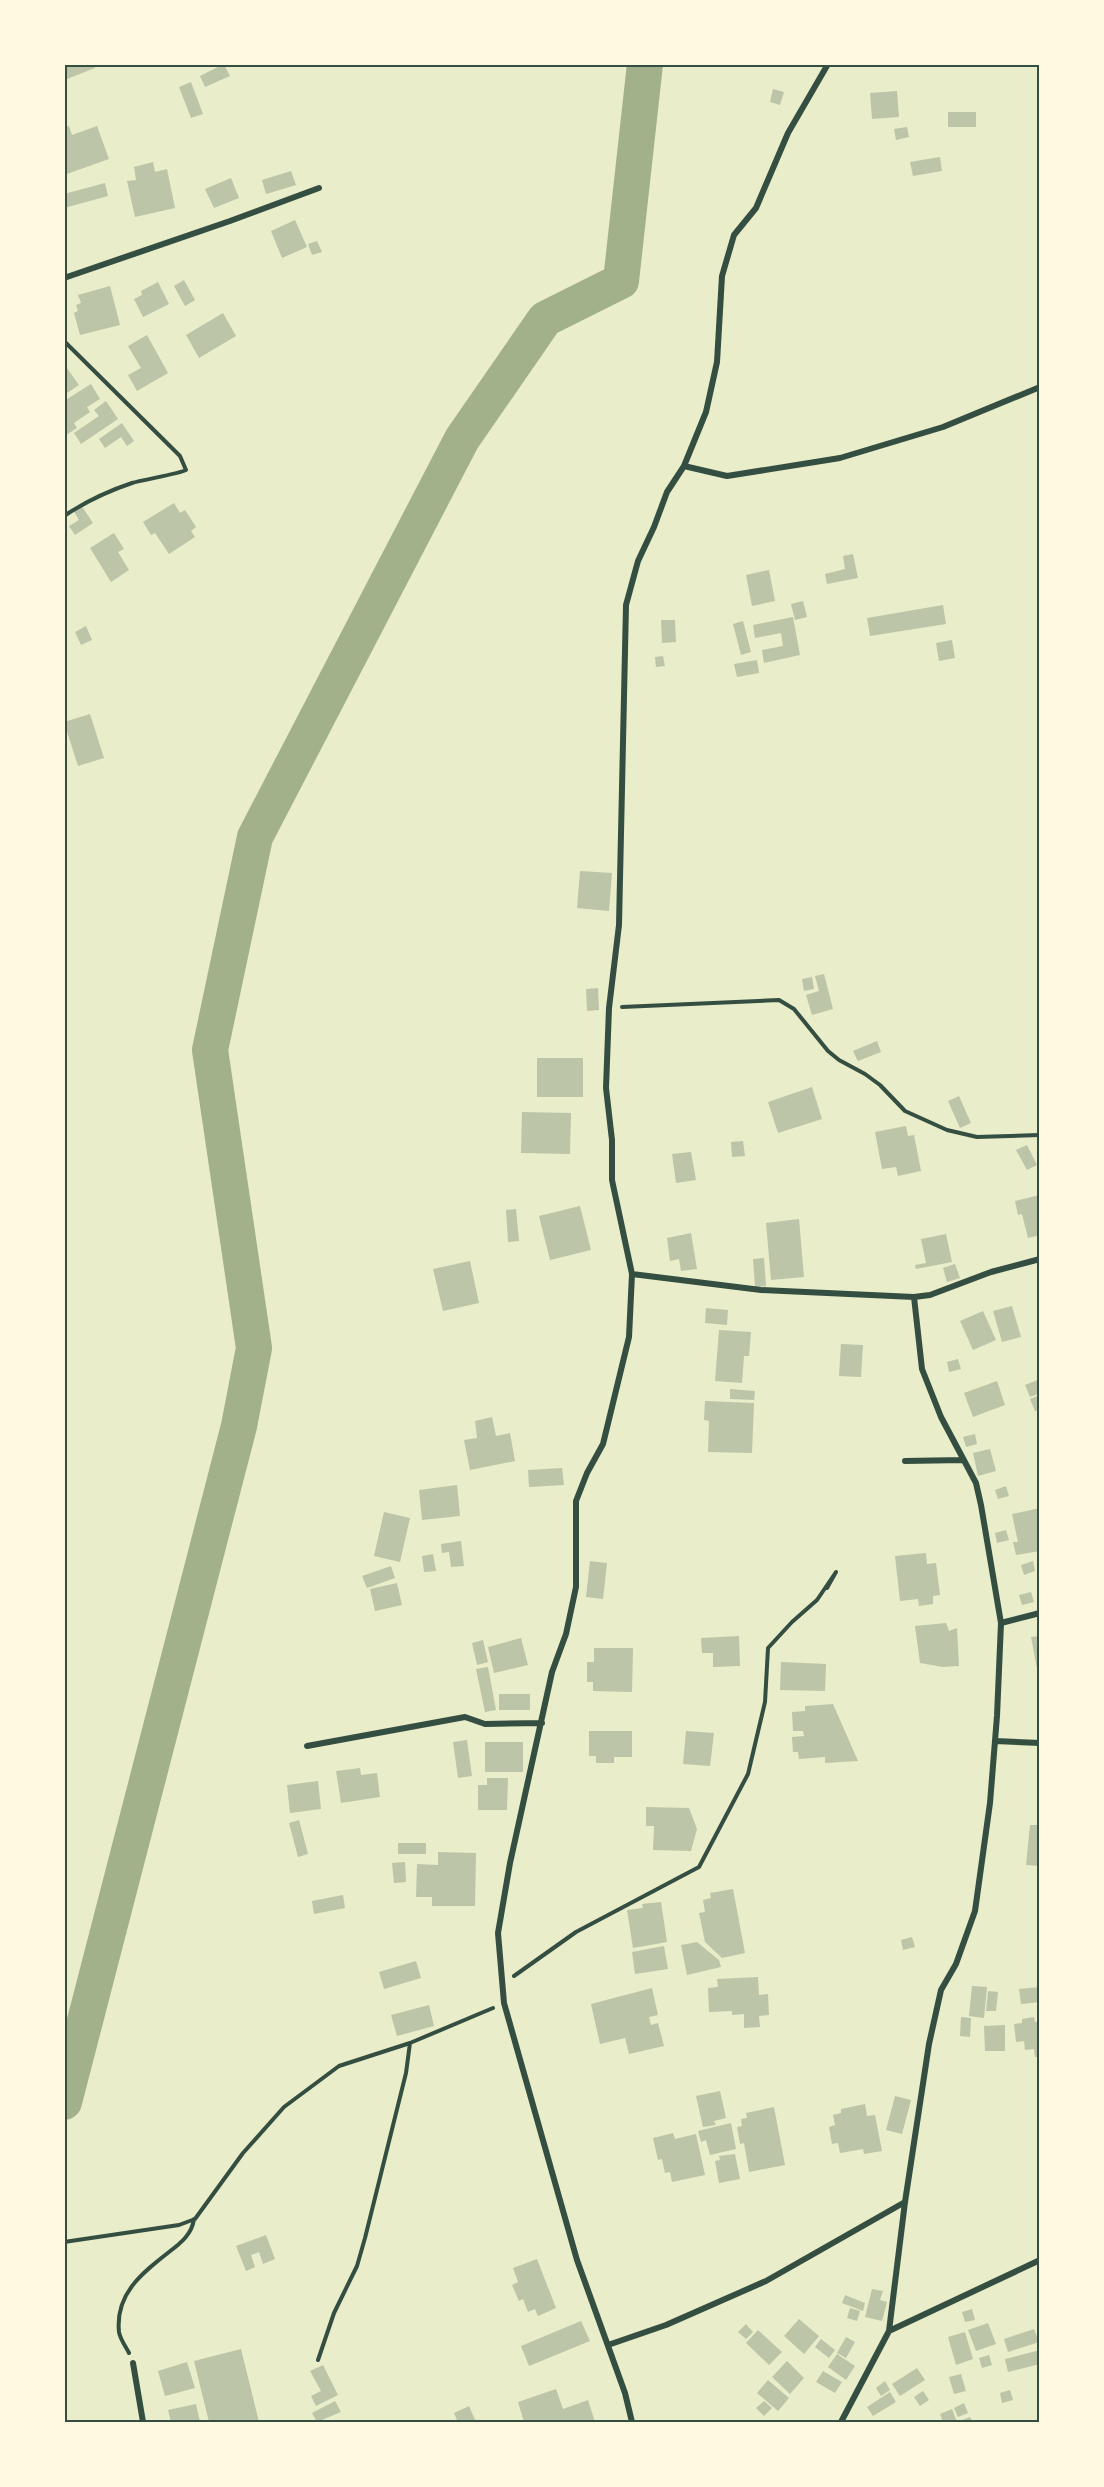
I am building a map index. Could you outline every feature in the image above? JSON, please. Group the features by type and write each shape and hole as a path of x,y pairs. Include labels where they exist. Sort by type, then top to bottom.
{"street":[{"path":"632,2422 625,2393 577,2260 504,2003 498,1933 510,1863 552,1672 566,1634 576,1587 576,1500 587,1473 603,1444 628,1337 632,1274 612,1180 612,1140 606,1088 609,1008 620,925 626,605 638,561 667,492 684,466 706,412 717,362 722,276 734,235 756,208 788,133 828,64"},
{"path":"64,278 319,188"},
{"path":"684,466 727,476 840,458 943,427 1040,387"},
{"path":"632,1274 761,1290 914,1296 930,1295 991,1272 1040,1259"},
{"path":"841,2422 889,2331 925,2069 941,1990 956,1964 975,1911 990,1803 995,1741 1001,1623 981,1505 976,1483 941,1417 922,1369 914,1296"},
{"path":"906,1461 963,1460"},
{"path":"1001,1623 1040,1613"},
{"path":"307,1746 465,1717 485,1724 542,1724"},
{"path":"995,1741 1040,1743"},
{"path":"608,2345 666,2325 766,2282 905,2202"},
{"path":"889,2331 1040,2260"},
{"path":"133,2363 143,2422"}],"path":[{"path":"64,341 180,456 186,466 182,474 165,474 131,483 82,504 64,516"},
{"path":"609,1008 779,1000 794,1009 828,1051 880,1085 905,1111 947,1130 977,1137 1040,1135"},
{"path":"502,1984 576,1932 699,1867 748,1774 765,1702 768,1648 817,1600 836,1572 827,1588"},
{"path":"133,2363 119,2333 122,2304 129,2287 144,2271 189,2234 195,2218 243,2153 284,2108 339,2066 410,2043 504,2003"},
{"path":"318,2360 334,2313 357,2266 406,2073 410,2043"},
{"path":"64,2242 179,2225 195,2218"}],"building":[{"path":"64,64 94,64 95,68 67,79"},
{"path":"224,64 230,76 205,87 200,76"},
{"path":"191,82 203,114 191,118 179,87"},
{"path":"773,89 784,92 780,105 770,102"},
{"path":"897,91 899,117 872,119 870,93"},
{"path":"948,112 976,112 976,127 948,127"},
{"path":"69,126 72,135 97,126 109,159 64,175 64,127"},
{"path":"907,127 909,137 896,140 894,129"},
{"path":"940,157 942,171 913,176 910,162"},
{"path":"153,162 155,172 167,169 175,208 135,217 127,181 136,180 134,167"},
{"path":"291,171 296,185 266,194 262,180"},
{"path":"231,178 239,198 214,208 205,189"},
{"path":"105,183 108,196 64,208 64,194"},
{"path":"295,220 307,247 282,258 271,231"},
{"path":"317,241 322,252 312,255 308,244"},
{"path":"184,280 195,300 185,306 174,286"},
{"path":"158,282 169,304 143,317 134,299 142,295 141,291"},
{"path":"110,286 120,325 80,335 74,313 78,311 76,305 81,303 78,295"},
{"path":"223,313 236,336 199,358 186,335"},
{"path":"147,335 168,373 137,391 128,375 141,368 128,346"},
{"path":"64,364 79,385 64,395"},
{"path":"91,384 100,399 87,407 90,412 74,423 77,428 66,435 64,432 64,401"},
{"path":"106,401 118,419 81,444 74,433 99,416 94,410"},
{"path":"122,423 134,441 127,446 121,437 105,448 99,439"},
{"path":"174,503 180,513 185,510 196,527 191,531 195,537 169,554 155,533 151,535 143,522"},
{"path":"81,505 93,523 75,535 69,526 79,520 73,510"},
{"path":"114,533 124,549 118,552 129,570 111,582 90,548"},
{"path":"853,554 858,578 827,584 825,574 845,569 843,556"},
{"path":"769,570 775,601 752,606 746,575"},
{"path":"803,601 807,617 795,620 791,604"},
{"path":"943,605 946,624 870,636 867,618"},
{"path":"793,617 800,655 764,663 762,650 783,646 781,633 755,638 753,625"},
{"path":"661,620 675,620 676,642 662,643"},
{"path":"743,621 751,652 741,655 733,624"},
{"path":"86,626 92,640 81,645 75,632"},
{"path":"952,640 955,658 939,661 936,643"},
{"path":"663,656 665,666 656,667 655,657"},
{"path":"757,660 759,673 737,677 734,664"},
{"path":"90,714 104,758 78,766 64,722"},
{"path":"580,871 612,873 609,911 577,908"},
{"path":"824,974 833,1009 812,1015 806,995 819,991 815,976"},
{"path":"812,977 814,989 804,991 802,979"},
{"path":"598,988 599,1010 587,1011 586,989"},
{"path":"877,1041 881,1052 858,1061 853,1051"},
{"path":"537,1058 583,1058 583,1097 537,1097"},
{"path":"812,1087 822,1119 778,1133 768,1102"},
{"path":"959,1096 971,1123 960,1128 948,1101"},
{"path":"522,1112 571,1113 570,1154 521,1153"},
{"path":"906,1126 908,1136 914,1135 921,1171 898,1176 896,1167 882,1169 875,1132"},
{"path":"743,1141 745,1156 732,1157 731,1142"},
{"path":"1027,1145 1037,1165 1027,1170 1016,1150"},
{"path":"691,1152 696,1180 676,1183 672,1154"},
{"path":"1040,1195 1040,1235 1028,1238 1022,1214 1018,1215 1015,1201"},
{"path":"580,1206 591,1250 550,1260 539,1216"},
{"path":"516,1209 519,1241 508,1242 506,1210"},
{"path":"799,1219 804,1277 771,1280 766,1223"},
{"path":"691,1233 697,1269 681,1271 679,1259 670,1261 667,1238"},
{"path":"946,1234 952,1262 916,1269 915,1265 926,1263 921,1239"},
{"path":"764,1258 766,1286 755,1287 753,1259"},
{"path":"470,1261 479,1303 443,1311 433,1269"},
{"path":"955,1264 960,1278 947,1282 943,1268"},
{"path":"1012,1306 1021,1337 1002,1342 993,1311"},
{"path":"706,1308 728,1310 727,1325 705,1323"},
{"path":"983,1311 996,1340 973,1350 960,1321"},
{"path":"719,1330 751,1332 749,1356 744,1356 742,1383 715,1381"},
{"path":"841,1344 863,1345 861,1377 839,1376"},
{"path":"958,1359 961,1369 949,1372 947,1362"},
{"path":"1040,1379 1040,1393 1030,1397 1025,1385"},
{"path":"997,1381 1005,1405 973,1417 964,1393"},
{"path":"730,1389 755,1391 754,1400 730,1399"},
{"path":"1040,1395 1040,1410 1035,1411 1030,1399"},
{"path":"705,1401 754,1403 752,1453 708,1452 709,1421 704,1420"},
{"path":"492,1417 496,1436 510,1433 515,1461 470,1470 464,1440 477,1438 475,1421"},
{"path":"975,1434 977,1444 966,1447 963,1437"},
{"path":"990,1449 996,1471 978,1476 973,1453"},
{"path":"562,1468 564,1485 529,1487 528,1470"},
{"path":"457,1485 460,1516 422,1520 419,1490"},
{"path":"1006,1486 1009,1496 998,1499 995,1490"},
{"path":"1040,1508 1040,1551 1016,1555 1013,1542 1018,1542 1012,1514"},
{"path":"384,1512 410,1518 400,1562 374,1556"},
{"path":"1006,1530 1009,1540 997,1543 995,1533"},
{"path":"461,1541 464,1566 451,1567 449,1552 442,1553 441,1544"},
{"path":"926,1553 927,1564 936,1563 940,1595 933,1596 933,1604 919,1606 918,1599 900,1601 895,1556"},
{"path":"433,1554 436,1571 424,1572 422,1556"},
{"path":"590,1561 607,1563 603,1599 586,1597"},
{"path":"1033,1561 1035,1571 1024,1575 1021,1565"},
{"path":"391,1566 395,1578 367,1588 362,1576"},
{"path":"397,1583 402,1605 375,1611 370,1589"},
{"path":"1031,1592 1034,1602 1022,1605 1019,1595"},
{"path":"946,1623 949,1631 957,1628 959,1666 943,1667 920,1663 915,1626"},
{"path":"739,1636 740,1666 713,1667 713,1653 702,1653 701,1638"},
{"path":"1040,1636 1040,1674 1038,1674 1031,1637"},
{"path":"521,1638 528,1665 494,1673 488,1647"},
{"path":"483,1640 488,1662 477,1665 472,1643"},
{"path":"594,1648 633,1648 632,1692 593,1691 593,1682 587,1682 587,1662 594,1662"},
{"path":"781,1662 826,1664 825,1691 780,1690"},
{"path":"488,1667 496,1710 485,1712 476,1669"},
{"path":"499,1694 530,1694 530,1710 499,1710"},
{"path":"833,1704 858,1761 825,1763 825,1757 799,1759 798,1752 793,1752 792,1737 804,1736 803,1731 793,1731 792,1712 805,1711 805,1706"},
{"path":"589,1731 632,1731 632,1757 614,1757 614,1763 596,1763 596,1756 589,1756"},
{"path":"686,1731 714,1733 710,1766 683,1764"},
{"path":"467,1740 472,1776 458,1778 453,1742"},
{"path":"485,1742 523,1742 523,1772 485,1772"},
{"path":"360,1768 361,1775 377,1773 380,1797 341,1803 336,1771"},
{"path":"487,1778 508,1778 507,1810 478,1810 478,1785 487,1785"},
{"path":"318,1781 321,1809 290,1813 287,1785"},
{"path":"646,1807 689,1808 697,1829 691,1851 653,1850 654,1826 646,1826"},
{"path":"299,1820 308,1854 298,1857 289,1823"},
{"path":"1030,1825 1040,1825 1040,1866 1026,1865"},
{"path":"398,1843 426,1843 426,1854 398,1854"},
{"path":"438,1852 476,1853 475,1906 432,1906 432,1897 416,1897 417,1864 438,1865"},
{"path":"405,1862 406,1882 394,1883 392,1863"},
{"path":"733,1889 745,1953 722,1958 705,1942 699,1913 705,1912 703,1900 711,1898 710,1893"},
{"path":"343,1895 345,1908 314,1914 312,1901"},
{"path":"661,1902 667,1942 633,1948 627,1910 643,1908 642,1904"},
{"path":"912,1937 915,1947 903,1950 901,1940"},
{"path":"697,1942 719,1960 721,1967 687,1975 681,1945"},
{"path":"664,1946 668,1969 635,1974 632,1952"},
{"path":"416,1961 421,1978 384,1989 379,1972"},
{"path":"758,1977 759,1995 768,1994 769,2015 759,2016 760,2027 744,2028 744,2014 732,2015 732,2011 709,2012 708,1988 718,1987 717,1979"},
{"path":"972,1986 987,1987 984,2018 969,2016"},
{"path":"1040,1987 1040,2002 1021,2004 1019,1989"},
{"path":"652,1988 658,2015 649,2017 651,2025 658,2023 664,2046 629,2054 625,2038 600,2044 591,2004"},
{"path":"988,1991 998,1992 996,2011 986,2011"},
{"path":"429,2005 434,2026 397,2036 391,2015"},
{"path":"961,2017 971,2018 970,2037 960,2036"},
{"path":"1034,2017 1035,2022 1040,2022 1040,2057 1035,2057 1034,2049 1025,2050 1024,2041 1016,2042 1014,2024 1022,2023 1022,2019"},
{"path":"1005,2025 1005,2051 985,2051 984,2026"},
{"path":"720,2091 726,2118 714,2121 716,2125 703,2127 696,2096"},
{"path":"895,2096 911,2100 902,2134 886,2130"},
{"path":"865,2104 867,2116 875,2115 882,2151 864,2154 863,2149 840,2153 838,2143 832,2144 829,2127 835,2125 833,2115 841,2113 841,2109"},
{"path":"774,2107 785,2165 749,2172 744,2143 740,2144 737,2127 742,2126 741,2119 747,2118 746,2113"},
{"path":"731,2123 736,2149 710,2155 706,2140 701,2142 698,2131"},
{"path":"673,2133 675,2139 696,2134 705,2175 672,2182 670,2172 665,2173 662,2159 658,2160 653,2138"},
{"path":"735,2154 740,2179 719,2183 715,2161 720,2160 719,2156"},
{"path":"266,2235 275,2259 263,2264 259,2252 251,2255 255,2267 246,2271 236,2246"},
{"path":"537,2259 556,2308 538,2316 535,2309 528,2312 523,2299 519,2301 512,2285 518,2282 513,2268"},
{"path":"872,2289 883,2291 880,2300 887,2302 882,2321 865,2317"},
{"path":"845,2295 865,2303 863,2311 842,2303"},
{"path":"850,2308 860,2311 857,2321 847,2318"},
{"path":"972,2309 975,2320 965,2322 962,2312"},
{"path":"799,2319 819,2336 804,2354 784,2336"},
{"path":"581,2321 590,2341 529,2366 521,2346"},
{"path":"988,2323 996,2344 976,2351 968,2330"},
{"path":"746,2324 753,2332 746,2339 738,2332"},
{"path":"1034,2329 1039,2342 1008,2352 1004,2339"},
{"path":"758,2330 782,2352 769,2365 746,2343"},
{"path":"965,2332 973,2359 956,2365 948,2337"},
{"path":"846,2337 855,2342 846,2358 837,2353"},
{"path":"821,2339 835,2350 829,2358 815,2347"},
{"path":"241,2349 259,2422 209,2422 194,2361"},
{"path":"1040,2350 1040,2364 1008,2372 1005,2359"},
{"path":"837,2354 855,2366 846,2380 828,2367"},
{"path":"989,2355 992,2365 982,2368 979,2358"},
{"path":"787,2361 804,2378 790,2394 772,2377"},
{"path":"187,2362 195,2388 165,2396 158,2371"},
{"path":"323,2365 338,2395 316,2406 311,2396 321,2391 310,2371"},
{"path":"917,2368 925,2380 900,2396 892,2384"},
{"path":"823,2371 842,2382 835,2393 816,2382"},
{"path":"961,2374 966,2391 954,2394 949,2377"},
{"path":"768,2380 789,2398 778,2411 757,2393"},
{"path":"885,2381 890,2390 881,2396 876,2388"},
{"path":"556,2389 563,2409 588,2400 595,2422 524,2422 518,2402"},
{"path":"1010,2390 1013,2400 1002,2403 1000,2393"},
{"path":"923,2391 929,2400 920,2406 914,2397"},
{"path":"890,2392 896,2402 873,2416 867,2407"},
{"path":"335,2401 341,2412 317,2422 312,2413"},
{"path":"764,2401 772,2408 764,2416 756,2408"},
{"path":"964,2403 968,2413 958,2417 954,2408"},
{"path":"196,2404 200,2422 171,2422 168,2410"},
{"path":"469,2406 476,2422 451,2422 457,2420 454,2413"},
{"path":"952,2409 957,2422 943,2422 940,2414"},
{"path":"970,2417 973,2422 957,2422"}],"waterway":[{"path":"64,2102 239,1426 254,1348 210,1050 255,837 462,439 545,319 621,281 645,64"}]}
